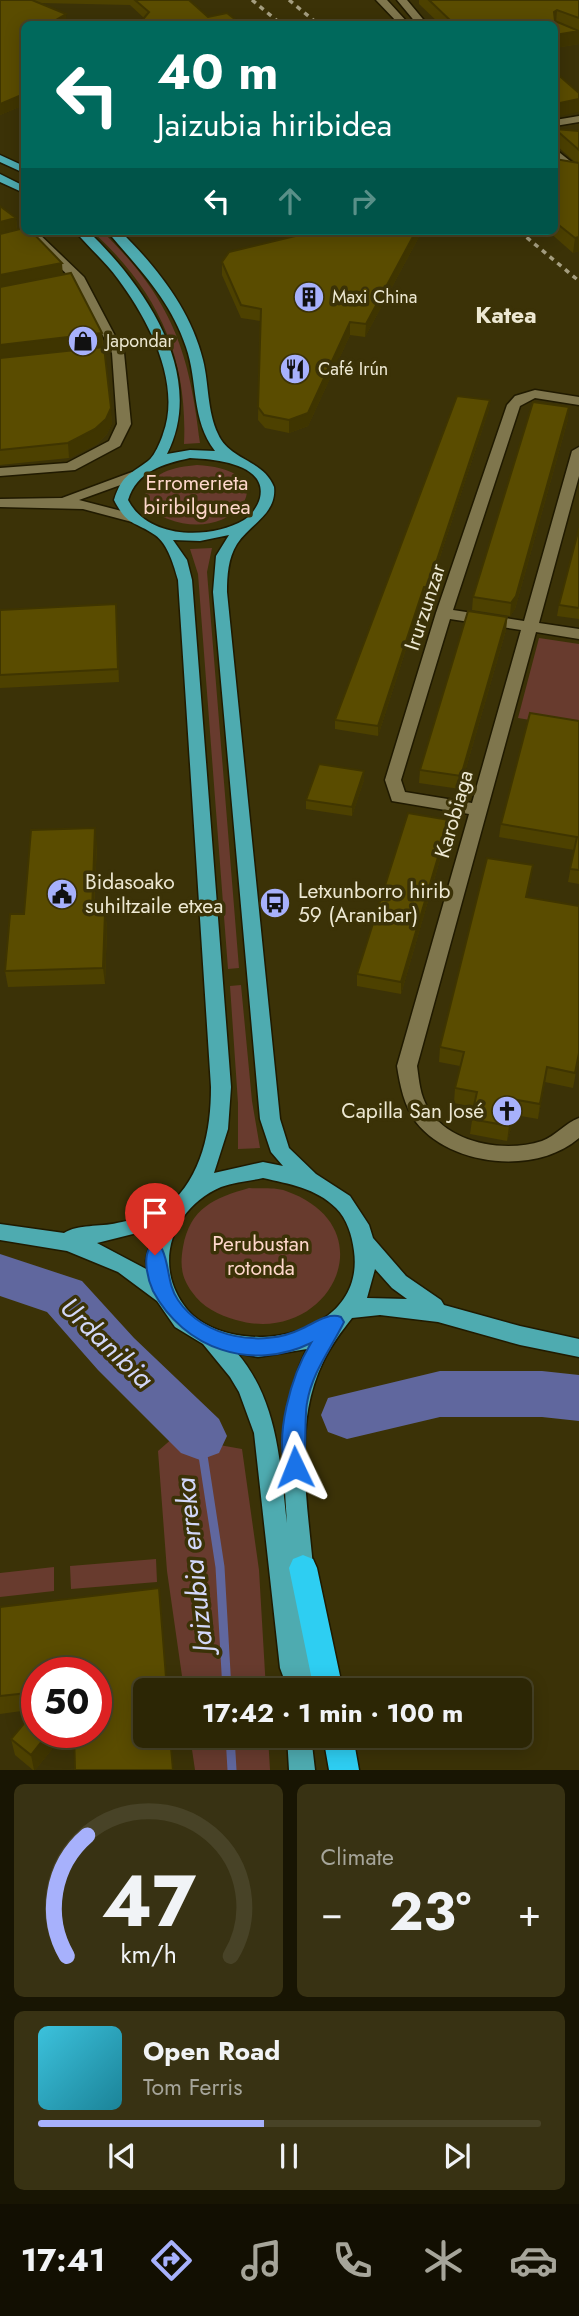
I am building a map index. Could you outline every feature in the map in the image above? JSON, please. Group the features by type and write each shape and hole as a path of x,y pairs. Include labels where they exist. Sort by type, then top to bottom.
{"highway":[{"path":"303,1568 326,1678"},
{"path":"340,1748 344,1770"}],"main road":[{"path":"0,158 21,168"},
{"path":"0,177 21,188"},
{"path":"85,235 102,250 132,288 145,308 164,352 175,421 170,440 157,460"},
{"path":"117,235 160,282 184,326 200,373 210,435 229,457"},
{"path":"193,453 229,457 252,467 263,477 268,489 267,502 258,516 246,524 205,536 160,533 132,518 122,497 132,476 157,460 193,453"},
{"path":"246,524 228,547 220,572 225,648 270,1119 281,1152 307,1178"},
{"path":"160,533 180,560 186,580 222,1123 219,1141 204,1175 192,1192 170,1214 158,1241 156,1269 165,1296"},
{"path":"192,1192 218,1178 247,1171 278,1171 307,1178 328,1189 346,1205 355,1217 366,1244 399,1282 443,1311"},
{"path":"0,1232 51,1237 116,1232 170,1214"},
{"path":"51,1237 113,1257 141,1274 165,1296 183,1319 209,1336 240,1346 274,1347 307,1339 341,1316 393,1305 443,1311 499,1331 579,1349"},
{"path":"301,1678 303,1568 293,1442 294,1420 308,1369 366,1271 366,1244"},
{"path":"209,1336 243,1380 265,1433 293,1678"},
{"path":"301,1748 302,1770"}],"street":[{"path":"381,0 401,21"},
{"path":"392,0 409,21"},
{"path":"405,1 420,21"},
{"path":"558,122 579,119"},
{"path":"558,155 579,174"},
{"path":"0,472 70,467 115,443 124,424 112,354 73,281 29,235"},
{"name":"Irurzunzar","path":"479,810 398,797 393,780 444,614 514,405 520,397 531,394 572,399"},
{"name":"Karobiaga","path":"579,451 407,1066 411,1095 424,1119 447,1137 486,1153 526,1154 554,1145 579,1126"},
{"path":"0,503 65,500 100,490 132,476"},
{"path":"65,500 100,507 132,518"},
{"path":"444,614 579,634"}],"green space":[{"path":"96,235 106,235 126,256 145,279 173,327 190,379 200,443 184,444 184,412 174,353 151,301 115,253"},
{"name":"Erromerieta biribilgunea","path":"197,465 225,470 242,479 247,491 243,504 231,515 214,522 192,524 168,519 151,509 145,498 151,482 171,469"},
{"path":"212,548 207,572 239,968 228,969 198,574 190,549"},
{"path":"539,638 579,644 579,728 518,718"},
{"path":"241,985 252,1101 260,1148 238,1149 238,1103 230,986"},
{"name":"Perubustan rotonda","path":"249,1188 286,1191 317,1208 335,1231 340,1255 334,1280 320,1301 297,1316 269,1324 236,1320 211,1310 188,1286 182,1265 186,1234 198,1214 215,1201"},
{"path":"174,1437 242,1449 259,1570 265,1678 182,1678 167,1571 158,1451"},
{"path":"156,1559 157,1582 71,1589 70,1566"},
{"path":"54,1567 54,1591 0,1597 0,1573"},
{"path":"192,1748 269,1748 270,1770 195,1770"}],"building":[{"path":"0,0 32,0 66,14 54,21 21,21 21,95 0,104"},
{"path":"135,0 189,0 208,17 227,13 237,21 142,21 149,12"},
{"path":"429,0 579,0 579,18 557,10 554,12 555,21 451,21"},
{"path":"558,22 579,31 558,34"},
{"path":"558,75 579,93 579,99 558,103"},
{"path":"558,129 579,131 579,150 558,132"},
{"path":"558,160 579,163 579,237 575,238 558,224"},
{"path":"0,206 16,218 0,222"},
{"path":"21,229 21,235 35,235 62,263 0,275 0,234"},
{"name":"Maxi China","path":"299,235 414,235 366,324 350,322 308,413 289,420 264,415 258,407 261,309 241,305 222,262 229,252"},
{"path":"71,273 102,333 0,345 0,287"},
{"path":"104,347 111,408 106,419 95,429 68,443 0,450 0,358"},
{"path":"457,396 490,400 428,587 424,587 378,726 335,720"},
{"path":"533,402 569,407 516,596 511,603 473,597"},
{"path":"579,528 579,608 559,605"},
{"path":"116,604 118,669 0,675 0,610"},
{"path":"468,611 507,617 461,776 420,770"},
{"path":"530,713 579,721 579,870 570,869 577,837 501,824"},
{"path":"319,764 364,771 352,807 306,800"},
{"path":"408,813 449,820 401,982 357,974"},
{"path":"95,828 92,912 105,912 103,968 5,971 10,914 24,914 31,830"},
{"path":"487,858 533,865 526,897 579,906 579,1053 575,1073 547,1067 540,1104 517,1100 509,1126 471,1119 477,1092 455,1088 464,1052 440,1047"},
{"path":"159,1588 166,1678 133,1678 133,1748 171,1748 173,1770 75,1770 74,1748 112,1748 112,1657 21,1657 21,1694 0,1696 0,1607"},
{"path":"21,1727 21,1747 11,1739"},
{"path":"22,1748 36,1748 31,1755"}],"waterway":[{"name":"Urdanibia","path":"0,1275 64,1296 116,1354 200,1436"},
{"name":"Urdanibia","path":"347,1415 440,1394 542,1394 579,1398"},
{"name":"Jaizubia erreka","path":"200,1436 220,1567 226,1678"},
{"name":"Jaizubia erreka","path":"231,1748 232,1770"}],"railway":[{"path":"252,0 277,21"},
{"path":"289,0 314,21"},
{"path":"524,235 579,281"}],"place":[{"name":"Maxi China","path":"309,297"},
{"name":"Japondar","path":"83,341"},
{"name":"Café Irún","path":"295,369"},
{"name":"Bidasoako suhiltzaile etxea","path":"62,894"},
{"name":"Letxunborro hirib 59 (Aranibar)","path":"275,903"},
{"name":"Capilla San José","path":"507,1111"}],"district":[{"name":"Katea","path":"506,315"}],"route":[{"path":"155,1255 159,1283 173,1308 195,1329 224,1342 257,1348 291,1344 307,1339 335,1322 312,1359 298,1399 293,1442 295,1467"}]}
